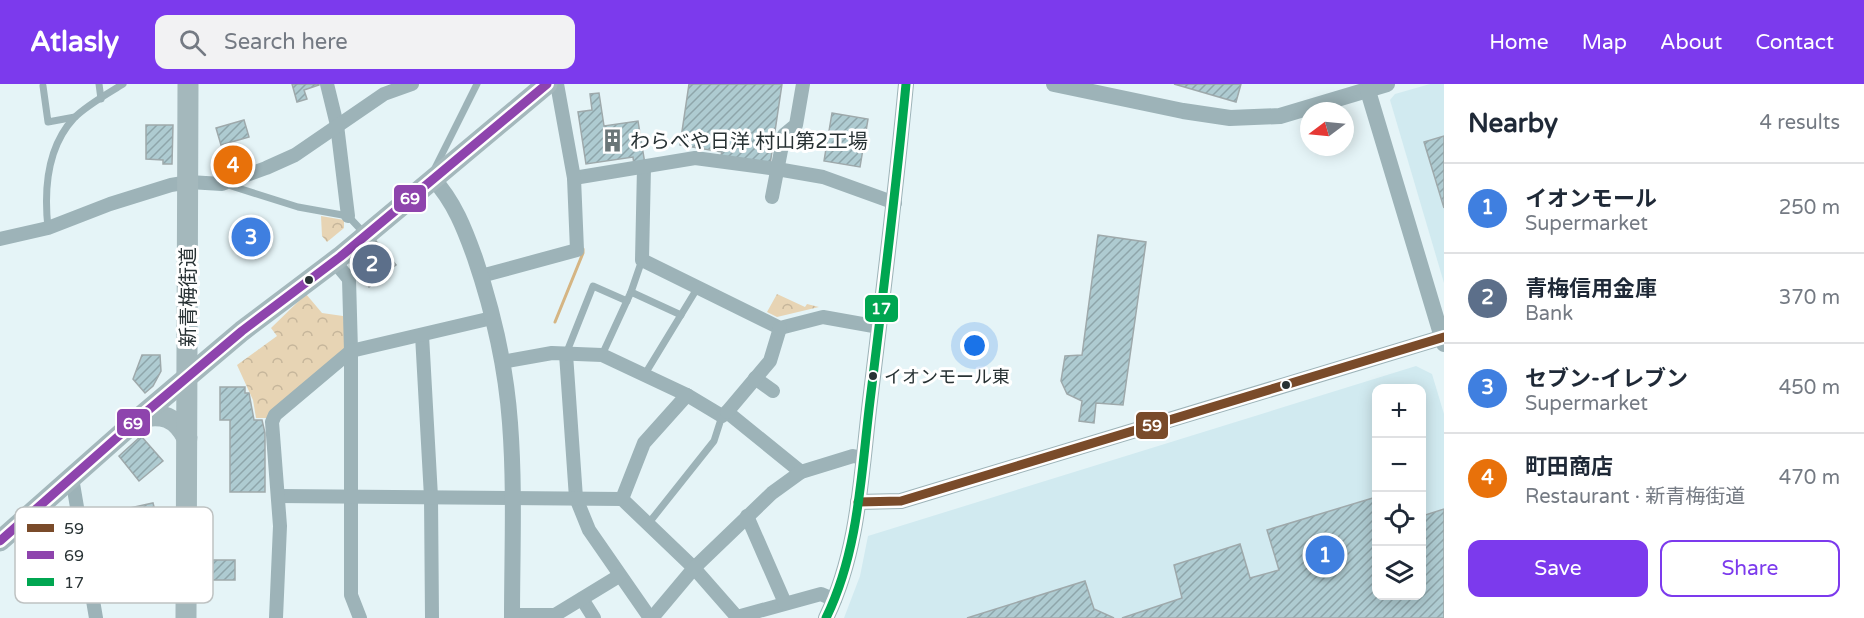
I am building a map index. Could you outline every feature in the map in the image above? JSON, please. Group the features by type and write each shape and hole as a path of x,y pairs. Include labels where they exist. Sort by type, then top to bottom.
{"main road":[{"name":"新青梅街道","path":"187,507 188,84"},
{"path":"39,507 139,418 242,331 334,261 547,84"},
{"path":"188,311 194,330 203,340 223,341 242,331"},
{"path":"139,418 158,414 177,423 187,438"},
{"path":"0,542 15,529"},
{"name":"新青梅街道","path":"186,603 186,618"}],"street":[{"path":"327,84 337,125 348,216"},
{"path":"0,239 48,228 110,204 171,185 189,182 222,184 266,168 296,155 384,94 412,84"},
{"path":"481,276 577,250 574,178 558,84"},
{"path":"772,197 784,135 796,125 803,84"},
{"path":"826,618 835,600 853,541 895,203 906,84"},
{"path":"1054,84 1183,111 1230,118 1280,116 1387,84"},
{"path":"858,502 901,501 1443,340 1368,91"},
{"path":"574,178 695,158 777,168 823,177 895,203"},
{"path":"644,167 642,260 780,328 823,317 879,327"},
{"path":"433,179 445,191 468,238 481,276 502,362 510,422 513,498 512,617 555,615 619,576"},
{"path":"334,261 349,279 351,596 360,618"},
{"path":"276,618 280,526 272,422 275,415 351,351 492,318"},
{"path":"725,414 770,361 780,328"},
{"path":"422,335 431,497 432,618"},
{"path":"502,362 552,353 602,355 725,414 801,472"},
{"path":"566,354 576,498 589,530 619,576 651,618 694,568 772,493 801,472 853,456 863,458"},
{"path":"755,378 773,391"},
{"path":"622,499 644,443 687,395"},
{"path":"72,478 77,507"},
{"path":"278,496 622,499 694,568 737,618 821,594 835,600"},
{"path":"747,516 785,603"},
{"path":"582,599 594,618"},
{"path":"93,603 96,618"}],"lane":[{"path":"99,84 100,99"},
{"path":"48,228 46,207 49,170 64,131 75,117 123,84"},
{"path":"433,179 435,166 477,84"},
{"path":"43,86 48,122 75,117"},
{"path":"222,184 298,207 348,216 366,235"},
{"path":"602,355 631,292 642,260"},
{"path":"566,354 593,286 627,301"},
{"path":"645,374 698,287"},
{"path":"631,292 681,315"},
{"path":"648,524 714,441 725,414"}],"shaded area":[{"path":"1430,84 1444,84 1444,283 1390,100 1395,94"},
{"path":"1416,366 1432,374 1444,414 1444,618 844,618 860,576 868,536"}],"green space":[{"path":"321,216 344,220 344,228 327,242 322,236"},
{"path":"306,294 322,313 343,316 348,349 267,418 256,418 253,400 237,365 277,336 271,328"},
{"path":"777,294 805,307 807,304 819,307 777,317 767,312"}],"building":[{"path":"292,84 319,85 304,90 307,99 297,102"},
{"path":"689,84 782,84 770,165 720,158 722,152 680,145"},
{"path":"1174,84 1241,84 1236,102"},
{"name":"わらべや日洋 村山第2工場","path":"599,93 604,126 638,121 645,164 634,165 633,157 586,164 578,112 592,110 590,94"},
{"path":"832,113 868,119 860,167 824,161"},
{"path":"244,120 249,137 221,145 216,128"},
{"path":"146,125 173,125 172,164 163,164 163,160 146,159"},
{"path":"1444,136 1444,208 1424,142"},
{"path":"236,156 240,171 220,177 215,162"},
{"path":"242,220 261,221 260,254 242,254"},
{"path":"1098,235 1146,242 1123,405 1096,403 1094,423 1079,421 1082,401 1067,394 1061,381 1065,356 1082,355"},
{"path":"376,241 396,265 369,287 350,263"},
{"path":"142,355 160,355 161,371 153,386 145,393 133,379"},
{"path":"220,387 245,387 245,393 249,393 254,420 262,420 265,433 265,492 230,492 230,420 220,420"},
{"path":"141,436 163,461 139,481 119,456"},
{"path":"1372,498 1372,600 1426,600 1426,515 1444,509 1444,618 1122,618 1182,598 1174,565 1240,544 1250,578 1279,570 1267,530"},
{"path":"153,503 154,507 134,507"},
{"path":"213,560 235,560 235,580 213,580"},
{"path":"1085,581 1094,609 1114,618 967,618"}],"waterway":[{"path":"555,322 583,249"}],"transit line":[{"name":"69","path":"38,507 242,331 340,257 547,84"},
{"name":"17","path":"826,618 846,566 857,512 906,84"},
{"name":"59","path":"858,502 901,501 1444,337"},
{"name":"69","path":"0,541 15,528"}],"place":[{"name":"わらべや日洋 村山第2工場","path":"612,141"},
{"name":"町田商店","path":"233,165"},
{"name":"セブン-イレブン","path":"251,237"},
{"name":"青梅信用金庫","path":"372,264"},
{"name":"イオンモール東","path":"873,376"},
{"name":"イオンモール","path":"1325,555"}]}
